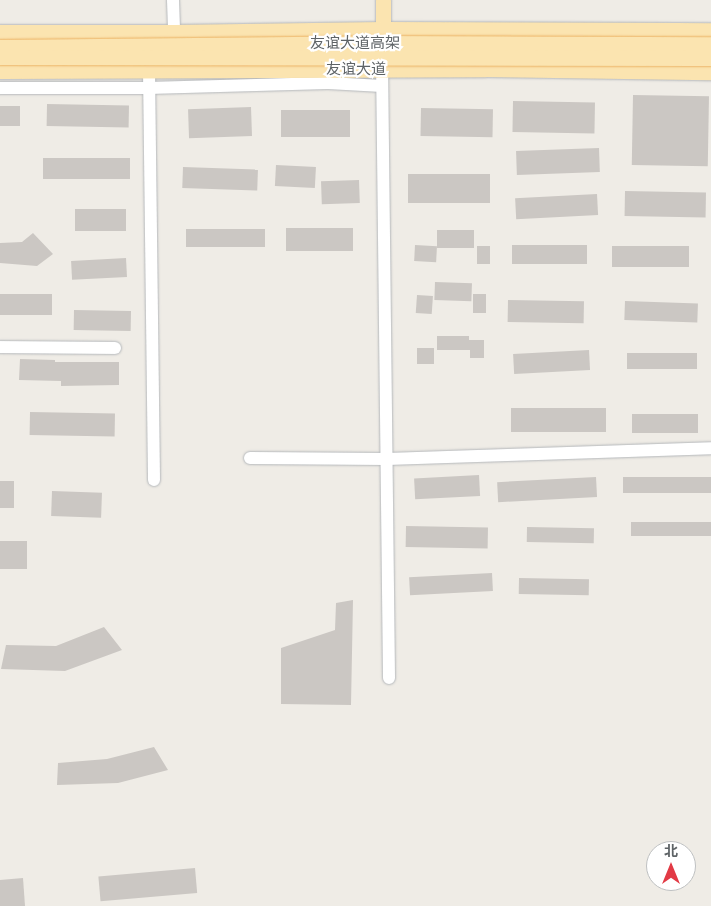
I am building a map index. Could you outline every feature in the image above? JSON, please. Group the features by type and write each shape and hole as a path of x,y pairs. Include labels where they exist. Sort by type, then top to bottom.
{"main road":[{"path":"383,0 383,29"},
{"path":"0,32 383,29 711,30"},
{"name":"友谊大道高架","path":"0,47 356,43 711,44"},
{"name":"友谊大道高架","path":"0,57 711,58"},
{"name":"友谊大道","path":"0,70 485,69 711,72"}],"street":[{"path":"174,0 174,32"},
{"path":"383,29 382,86 389,678"},
{"path":"149,71 154,480"},
{"path":"0,88 148,88 328,83 382,86"},
{"path":"0,347 115,348"},
{"path":"250,458 386,458 711,448"}],"building":[{"path":"633,95 709,96 708,166 632,165"},
{"path":"513,101 595,102 594,133 512,132"},
{"path":"47,104 129,105 129,127 47,126"},
{"path":"0,106 20,106 20,126 0,126"},
{"path":"251,107 252,136 189,138 188,109"},
{"path":"421,108 493,109 493,137 421,136"},
{"path":"281,110 350,110 350,137 281,137"},
{"path":"599,148 600,172 517,175 516,151"},
{"path":"43,158 130,158 130,179 43,179"},
{"path":"276,165 316,167 315,188 275,186"},
{"path":"183,167 258,170 257,191 182,188"},
{"path":"408,174 490,174 490,203 408,203"},
{"path":"359,180 360,203 322,204 321,181"},
{"path":"625,191 706,192 706,217 625,216"},
{"path":"597,194 598,215 516,219 515,198"},
{"path":"75,209 126,209 126,231 75,231"},
{"path":"286,228 353,228 353,251 286,251"},
{"path":"186,229 265,229 265,247 186,247"},
{"path":"437,230 474,230 474,248 437,248"},
{"path":"33,233 53,254 37,266 0,263 0,243 22,242"},
{"path":"415,245 437,246 436,262 414,261"},
{"path":"512,245 587,245 587,264 512,264"},
{"path":"477,246 490,246 490,264 477,264"},
{"path":"612,246 689,246 689,267 612,267"},
{"path":"126,258 127,277 72,280 71,261"},
{"path":"435,282 472,283 471,301 434,300"},
{"path":"0,294 52,294 52,315 0,315"},
{"path":"473,294 486,294 486,313 473,313"},
{"path":"417,295 433,296 432,314 416,313"},
{"path":"508,300 584,301 584,323 508,322"},
{"path":"625,301 698,304 697,323 624,320"},
{"path":"74,310 131,311 131,331 74,330"},
{"path":"437,336 469,336 469,340 484,340 484,358 470,358 470,350 437,350"},
{"path":"417,348 434,348 434,364 417,364"},
{"path":"589,350 590,370 514,374 513,354"},
{"path":"627,353 697,353 697,369 627,369"},
{"path":"20,359 55,360 55,362 119,362 119,385 61,386 61,381 19,380"},
{"path":"511,408 606,408 606,432 511,432"},
{"path":"30,412 115,413 115,436 30,435"},
{"path":"632,414 698,414 698,433 632,433"},
{"path":"479,475 480,496 415,499 414,478"},
{"path":"596,477 597,497 498,502 497,482"},
{"path":"623,477 711,477 711,493 623,493"},
{"path":"0,481 14,481 14,508 0,508"},
{"path":"52,491 102,493 101,518 51,516"},
{"path":"631,522 711,522 711,536 631,536"},
{"path":"406,526 488,527 488,548 406,547"},
{"path":"527,527 594,528 594,543 527,542"},
{"path":"0,541 27,541 27,569 0,569"},
{"path":"492,573 493,591 410,595 409,577"},
{"path":"519,578 589,579 589,595 519,594"},
{"path":"353,600 351,705 281,704 281,648 335,630 336,603"},
{"path":"104,627 122,650 65,671 1,669 6,645 56,646"},
{"path":"154,747 168,770 118,783 57,785 58,763 107,759"},
{"path":"195,868 197,893 101,901 98,876"},
{"path":"23,878 25,906 0,906 0,880"}]}
